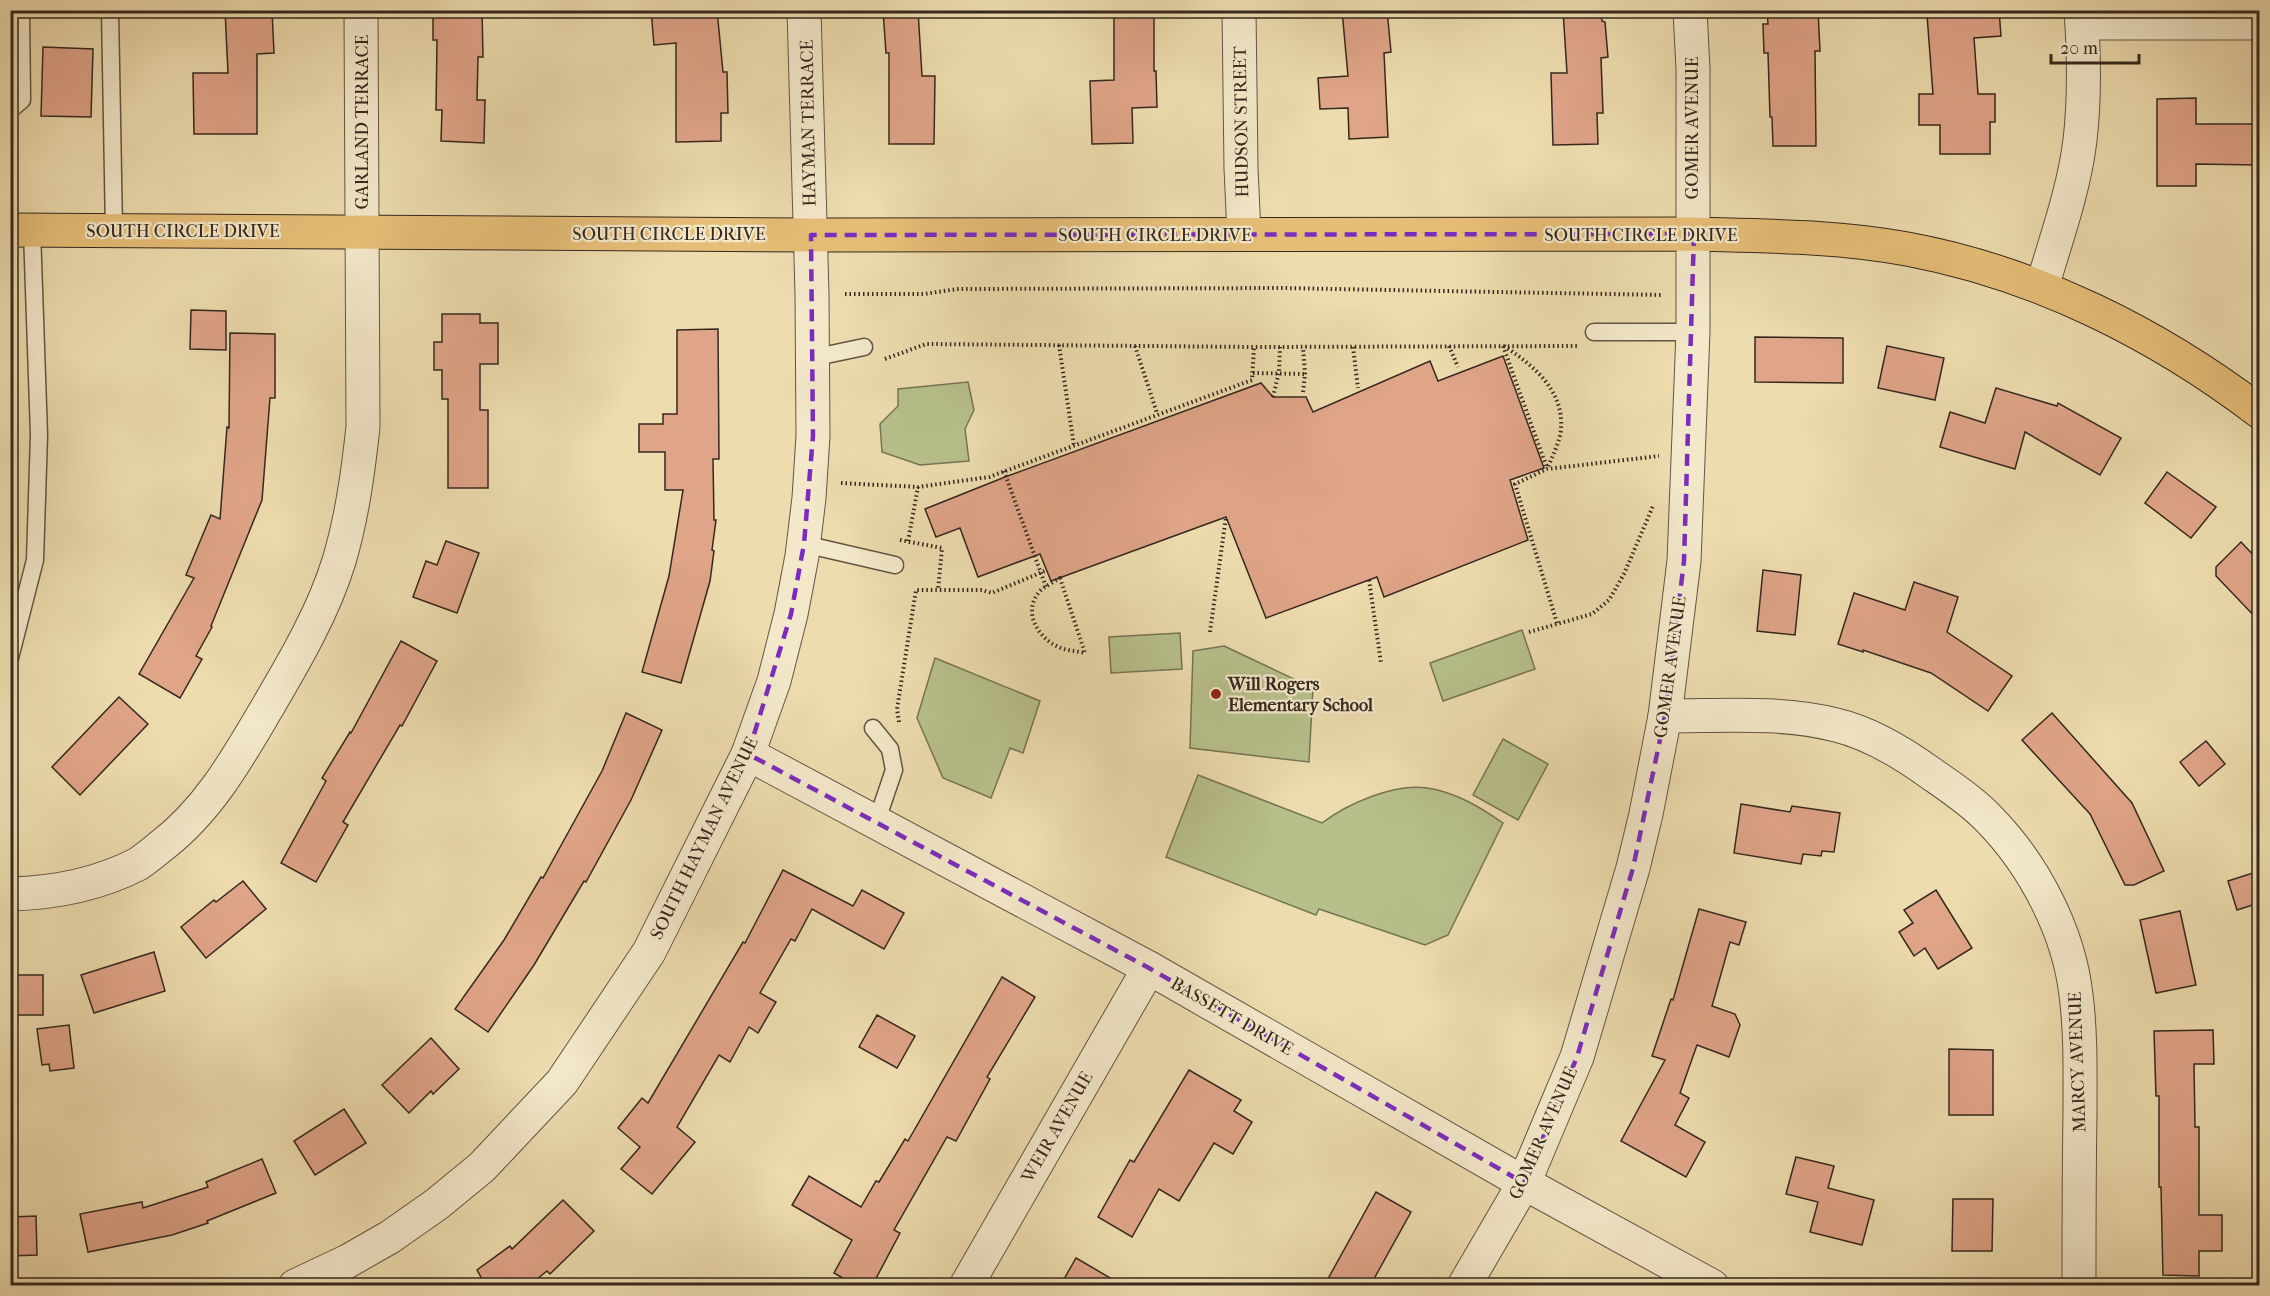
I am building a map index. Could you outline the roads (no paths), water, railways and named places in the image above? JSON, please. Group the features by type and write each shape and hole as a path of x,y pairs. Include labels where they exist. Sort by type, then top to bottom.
{"main road":[{"name":"SOUTH CIRCLE DRIVE","path":"21,230 811,235 1694,234 1802,237 1908,249 1976,266 2042,287 2107,317 2167,349 2259,412"}],"street":[{"name":"GARLAND TERRACE","path":"10,894 57,891 97,880 138,863 177,835 207,803 236,762 298,655 338,564 358,477 363,427 361,10"},
{"name":"HAYMAN TERRACE","path":"804,10 811,235"},
{"name":"HUDSON STREET","path":"1239,10 1244,234"},
{"name":"GOMER AVENUE","path":"1464,1286 1524,1183 1577,1057 1634,868 1665,716 1684,561 1693,332 1693,69 1690,10"},
{"path":"2042,287 2071,186 2080,141 2083,88 2082,17 2259,23"},
{"name":"SOUTH HAYMAN AVENUE","path":"295,1286 390,1238 437,1204 482,1167 562,1082 649,952 748,754 774,681 789,625 804,544 813,436 811,235"},
{"name":"MARCY AVENUE","path":"1665,716 1760,716 1803,719 1838,725 1878,740 1950,787 1989,819 2017,853 2042,891 2064,942 2076,994 2080,1048 2079,1286"},
{"name":"BASSETT DRIVE","path":"748,754 1149,968 1524,1183 1712,1286"},
{"name":"WEIR AVENUE","path":"966,1286 1149,968"}],"lane":[{"path":"10,110 22,100 21,10"},
{"path":"110,10 114,231"},
{"path":"10,658 35,560 39,435 21,230"},
{"path":"1594,332 1693,332"},
{"path":"812,358 864,346"},
{"path":"804,544 895,565"},
{"path":"873,728 890,749 894,770 876,823"}],"place":[{"name":"Will Rogers Elementary School","path":"1216,694"}]}
